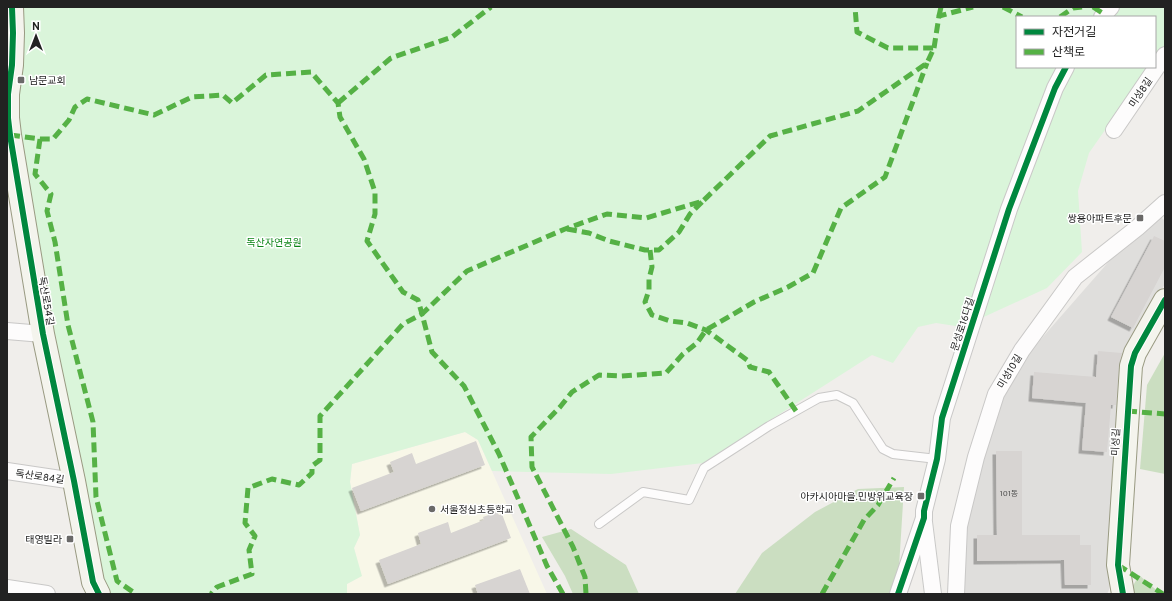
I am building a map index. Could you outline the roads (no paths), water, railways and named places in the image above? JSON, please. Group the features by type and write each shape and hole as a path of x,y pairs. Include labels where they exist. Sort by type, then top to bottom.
{"street":[{"name":"독산로54길","path":"12,7 13,33 9,64 8,94 12,181 74,481 93,582 99,594"},
{"path":"1103,16 1111,7"},
{"name":"미성8길","path":"1156,67 1165,54"},
{"name":"문성로16다길","path":"898,594 924,518 924,511 936,459 942,418 1009,208 1055,88 1065,68"},
{"name":"미성8길","path":"1114,130 1156,68"},
{"name":"미성10길","path":"956,594 959,526 976,457 996,394 1022,350 1075,277 1137,228 1165,203"},
{"name":"미성길","path":"1123,594 1118,565 1130,366 1135,353 1165,300"},
{"path":"7,331 43,334"},
{"name":"독산로84길","path":"7,471 74,481"},
{"path":"924,518 933,594"},
{"path":"7,588 47,594"}],"lane":[{"path":"599,524 643,492 689,500 704,468 769,426 819,398 836,395 853,403 883,449 893,454 936,459"}],"place":[{"name":"남문교회","path":"21,80"},
{"name":"쌍용아파트후문","path":"1140,218"},
{"name":"아카시아마을.민방위교육장","path":"921,496"},
{"name":"서울정심초등학교","path":"432,509"},
{"name":"태영빌라","path":"70,539"}],"park label":[{"name":"독산자연공원","path":"274,242"}]}
